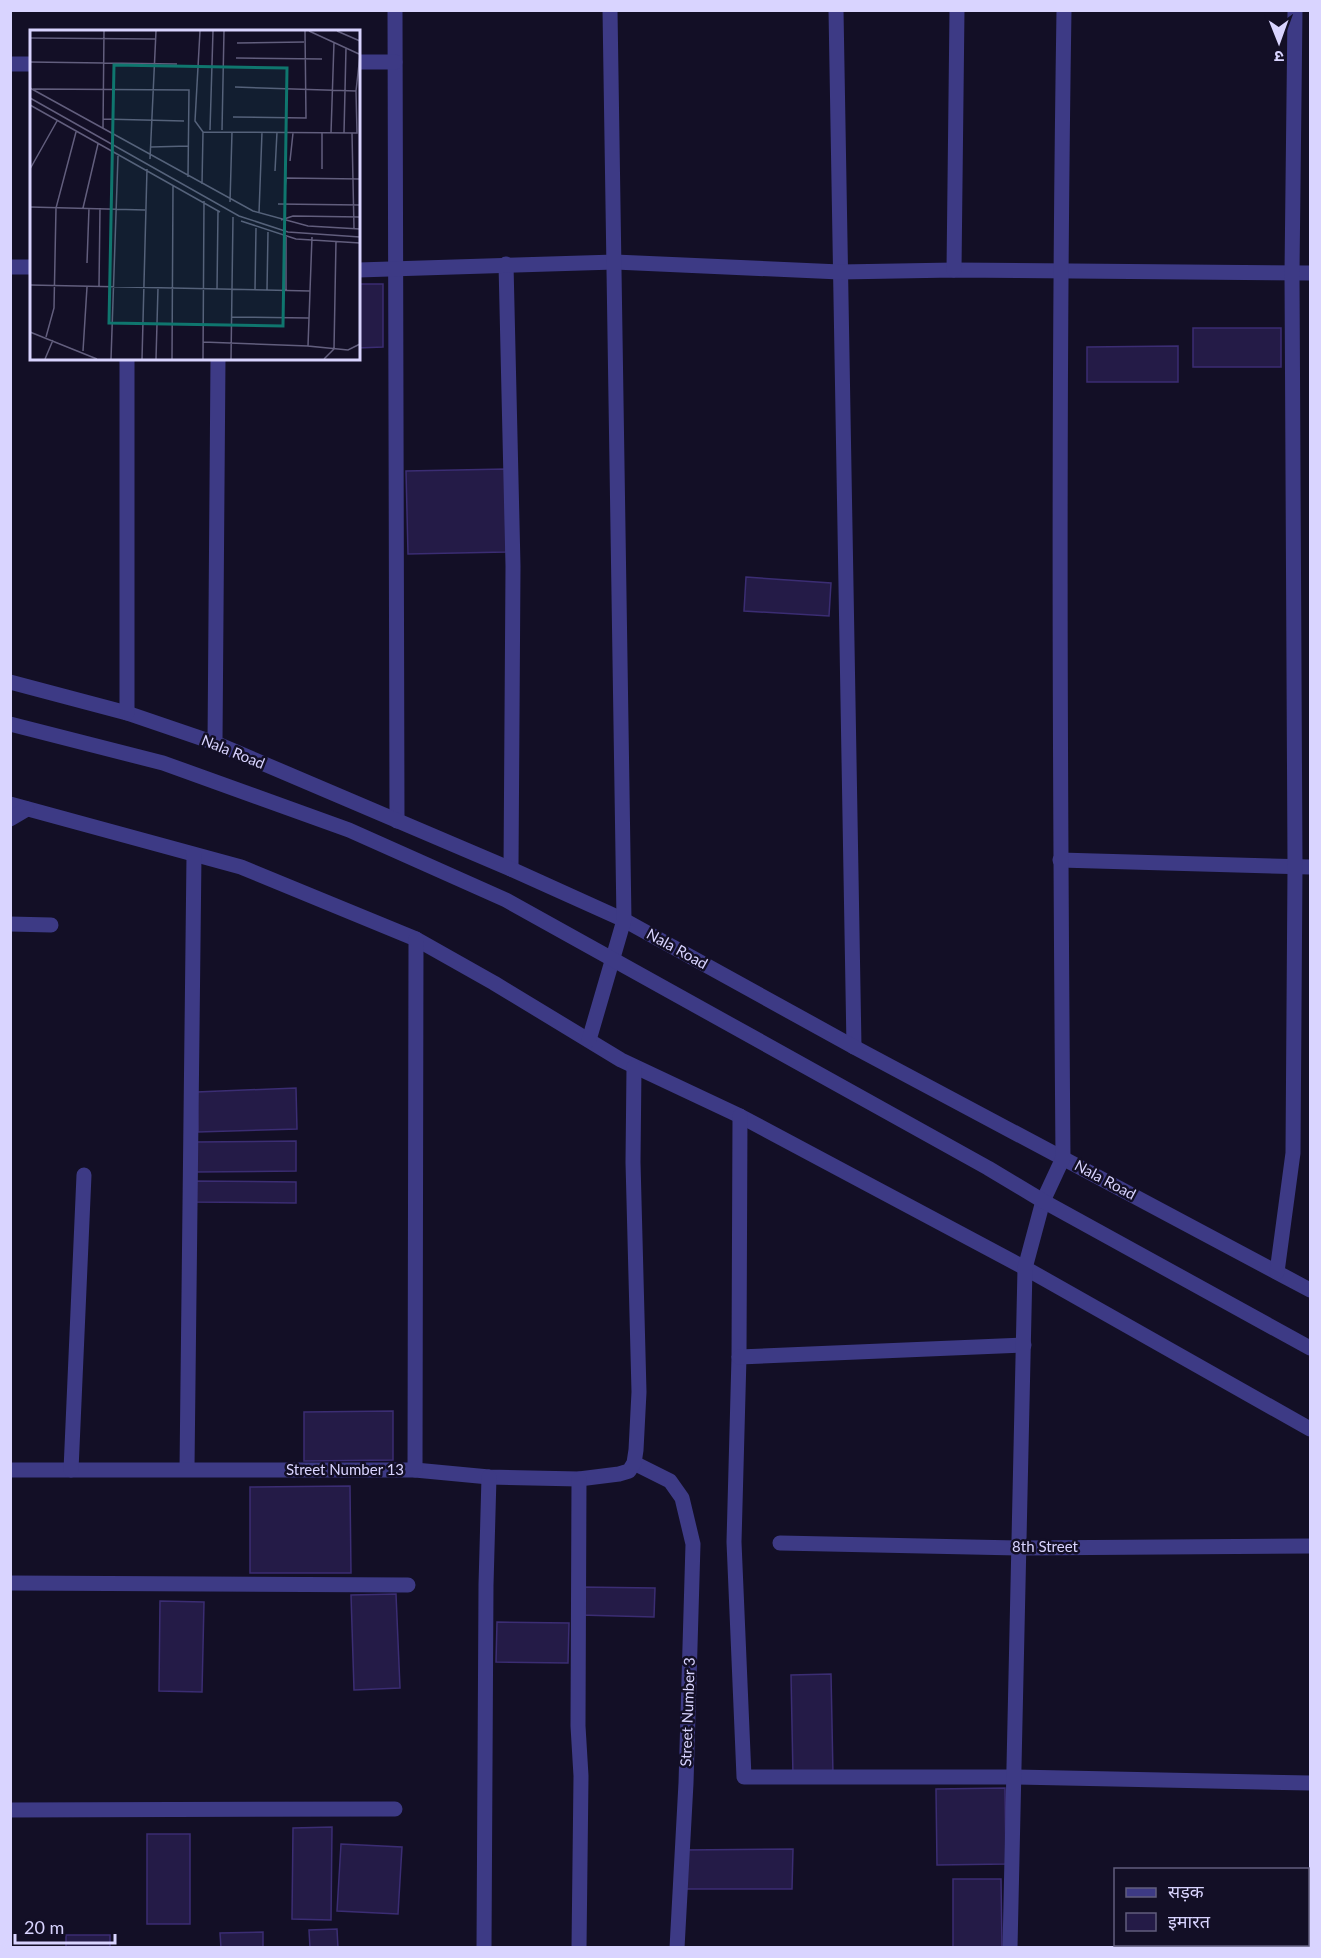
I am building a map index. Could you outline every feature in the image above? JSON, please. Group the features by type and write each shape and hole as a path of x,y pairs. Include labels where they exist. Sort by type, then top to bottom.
{"street":[{"path":"395,10 397,821"},
{"path":"589,1040 624,920 610,10"},
{"path":"836,10 854,1047"},
{"path":"954,270 957,10"},
{"path":"1010,1947 1025,1268 1043,1201 1062,1158 1061,271 1064,10"},
{"path":"1277,1272 1293,1153 1303,867 1292,273 1295,10"},
{"path":"360,62 395,62"},
{"path":"10,64 30,64"},
{"path":"360,270 615,262 840,272 954,270 1311,273"},
{"path":"506,264 513,566 511,869"},
{"path":"10,267 30,267"},
{"path":"127,360 127,713"},
{"path":"215,743 218,360"},
{"name":"Nala Road","path":"10,682 127,713 215,743 511,869 624,920 854,1047 1311,1290"},
{"path":"10,724 163,763 349,830 506,900 988,1168 1043,1201 1311,1348"},
{"path":"10,804 241,867 416,939 494,982 634,1067 740,1116 1025,1268 1311,1430"},
{"path":"10,819 27,809"},
{"path":"188,1469 194,855"},
{"path":"1060,860 1303,867"},
{"path":"10,924 51,925"},
{"path":"415,1470 416,939"},
{"path":"634,1067 633,1162 639,1392 634,1463"},
{"path":"740,1116 739,1357 734,1542 744,1778 1014,1777 1311,1783"},
{"path":"71,1470 84,1175"},
{"path":"739,1357 1024,1345"},
{"name":"Street Number 13","path":"10,1470 415,1470 489,1477 579,1479 619,1474 629,1471 634,1463"},
{"name":"Street Number 3","path":"634,1463 670,1481 682,1498 693,1544 686,1784 677,1947"},
{"path":"484,1947 485,1644 489,1477"},
{"path":"579,1479 578,1726 581,1776 579,1947"},
{"name":"8th Street","path":"780,1543 1020,1548 1311,1546"},
{"path":"10,1583 408,1585"},
{"path":"10,1809 394,1809"}],"building":[{"path":"360,284 383,284 383,347 360,348"},
{"path":"1193,328 1281,328 1281,367 1193,367"},
{"path":"1178,346 1178,382 1087,382 1087,347"},
{"path":"505,469 506,552 408,554 406,471"},
{"path":"746,577 831,583 829,616 744,611"},
{"path":"296,1088 297,1129 198,1132 197,1092"},
{"path":"296,1141 296,1171 196,1172 195,1142"},
{"path":"192,1181 296,1182 296,1203 192,1202"},
{"path":"393,1411 393,1460 304,1461 304,1412"},
{"path":"350,1486 351,1573 250,1573 250,1487"},
{"path":"580,1587 655,1588 654,1617 580,1615"},
{"path":"396,1594 400,1688 354,1690 351,1595"},
{"path":"160,1601 204,1602 202,1692 159,1691"},
{"path":"497,1622 569,1623 568,1663 496,1662"},
{"path":"831,1674 833,1775 793,1776 791,1675"},
{"path":"1005,1788 1006,1864 937,1865 936,1789"},
{"path":"332,1827 331,1920 292,1919 293,1828"},
{"path":"147,1834 190,1834 190,1924 147,1924"},
{"path":"341,1844 402,1847 398,1914 337,1911"},
{"path":"793,1849 792,1889 684,1889 684,1850"},
{"path":"953,1879 1001,1879 1002,1948 953,1948"},
{"path":"337,1929 338,1948 310,1948 309,1930"},
{"path":"263,1932 263,1948 221,1948 220,1933"},
{"path":"66,1935 110,1935 110,1948 66,1948"},
{"path":"1119,1946 1162,1946 1162,1948 1119,1948"},
{"path":"1168,1946 1220,1946 1220,1948 1168,1948"}]}
